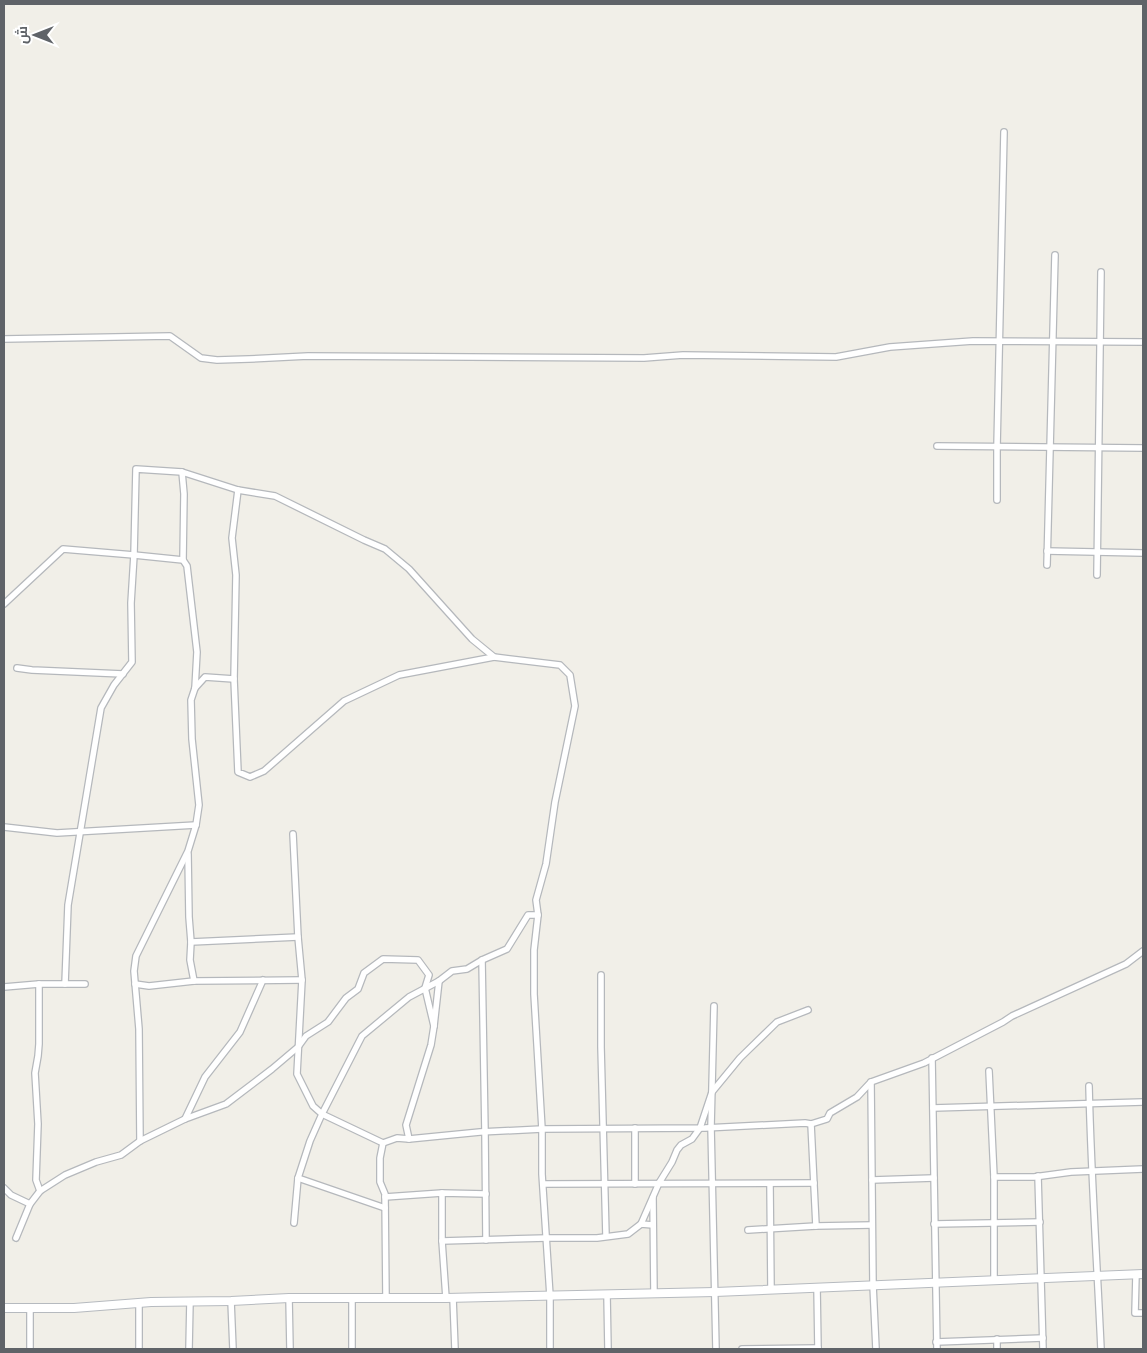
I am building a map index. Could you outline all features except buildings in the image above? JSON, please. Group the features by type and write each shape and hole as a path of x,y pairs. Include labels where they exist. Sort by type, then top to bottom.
{"main road":[{"path":"4,1308 74,1308 140,1303 289,1298 449,1298 654,1294 1140,1274"}],"street":[{"path":"997,500 1004,132"},
{"path":"1047,565 1055,256"},
{"path":"1097,575 1101,272"},
{"path":"4,338 170,336 201,358 217,360 308,356 644,358 683,355 836,357 890,347 973,341 1143,342"},
{"path":"937,446 1143,448"},
{"path":"64,984 68,905 101,708 114,685 132,662 131,603 136,469 182,472 238,490 275,496 364,540 385,548 409,569 472,639 494,657"},
{"path":"140,1141 138,1029 134,971 136,956 188,852 196,825 199,805 192,739 191,700 195,688 197,652 187,566 183,560 184,494 182,472"},
{"path":"238,490 232,538 236,575 234,679 238,772 250,777 264,771 344,701 399,675 494,657 560,665 570,675 575,706 555,802 546,864 536,900 538,916 534,950 534,994 550,1296 550,1349"},
{"path":"4,604 63,549 183,560"},
{"path":"1047,551 1143,553"},
{"path":"18,668 123,674"},
{"path":"195,688 205,677 234,679"},
{"path":"4,827 57,833 196,825"},
{"path":"293,834 302,980 297,1074 313,1106 322,1114 383,1142 397,1138 410,1140 485,1132 542,1129 700,1128 811,1124 827,1119 830,1114 857,1097 871,1082 924,1063 1012,1016 1126,964 1143,951"},
{"path":"188,852 190,960 194,981"},
{"path":"294,1223 298,1178 310,1141 362,1036 409,997 439,981 452,971 467,969 507,949 528,916 538,916"},
{"path":"191,942 298,937"},
{"path":"16,1238 30,1204 40,1190 96,1162 121,1155 140,1141 185,1119 226,1104 298,1047 306,1036 328,1022 346,998 358,989 364,973 383,959 418,960 429,976 425,988 434,1026"},
{"path":"482,960 486,1240"},
{"path":"601,975 606,1236"},
{"path":"185,1119 205,1077 240,1032 263,980"},
{"path":"135,984 148,986 194,981 302,980"},
{"path":"410,1140 406,1125 431,1045 439,981"},
{"path":"39,984 39,1044 35,1073 38,1124 36,1180 40,1190"},
{"path":"4,987 39,984 85,984"},
{"path":"714,1006 711,1127 716,1349"},
{"path":"442,1241 597,1238 628,1234 641,1224 656,1184 677,1150 681,1145 692,1139 700,1128 712,1092 740,1058 777,1022 808,1010"},
{"path":"932,1058 937,1349"},
{"path":"989,1071 994,1177 994,1280"},
{"path":"871,1082 873,1285 876,1349"},
{"path":"1089,1086 1091,1171 1098,1276 1100,1349"},
{"path":"933,1108 1143,1102"},
{"path":"811,1124 816,1226"},
{"path":"635,1128 635,1184"},
{"path":"383,1142 380,1158 380,1182 385,1194 386,1298"},
{"path":"994,1177 1143,1169"},
{"path":"1038,1176 1043,1349"},
{"path":"298,1178 385,1208"},
{"path":"872,1180 934,1178"},
{"path":"543,1184 814,1184"},
{"path":"770,1184 771,1290"},
{"path":"4,1188 11,1195 30,1204"},
{"path":"442,1194 442,1241 455,1349"},
{"path":"385,1197 486,1194"},
{"path":"653,1196 654,1294"},
{"path":"934,1224 1040,1222"},
{"path":"641,1224 653,1225"},
{"path":"748,1230 872,1225"},
{"path":"1140,1274 1135,1313 1143,1313"},
{"path":"742,1349 818,1349 816,1287"},
{"path":"607,1295 608,1349"},
{"path":"289,1298 290,1349"},
{"path":"352,1298 352,1349"},
{"path":"189,1349 190,1301"},
{"path":"231,1301 233,1349"},
{"path":"139,1349 140,1303"},
{"path":"30,1309 30,1349"},
{"path":"936,1342 1043,1338"},
{"path":"997,1339 998,1349"}]}
